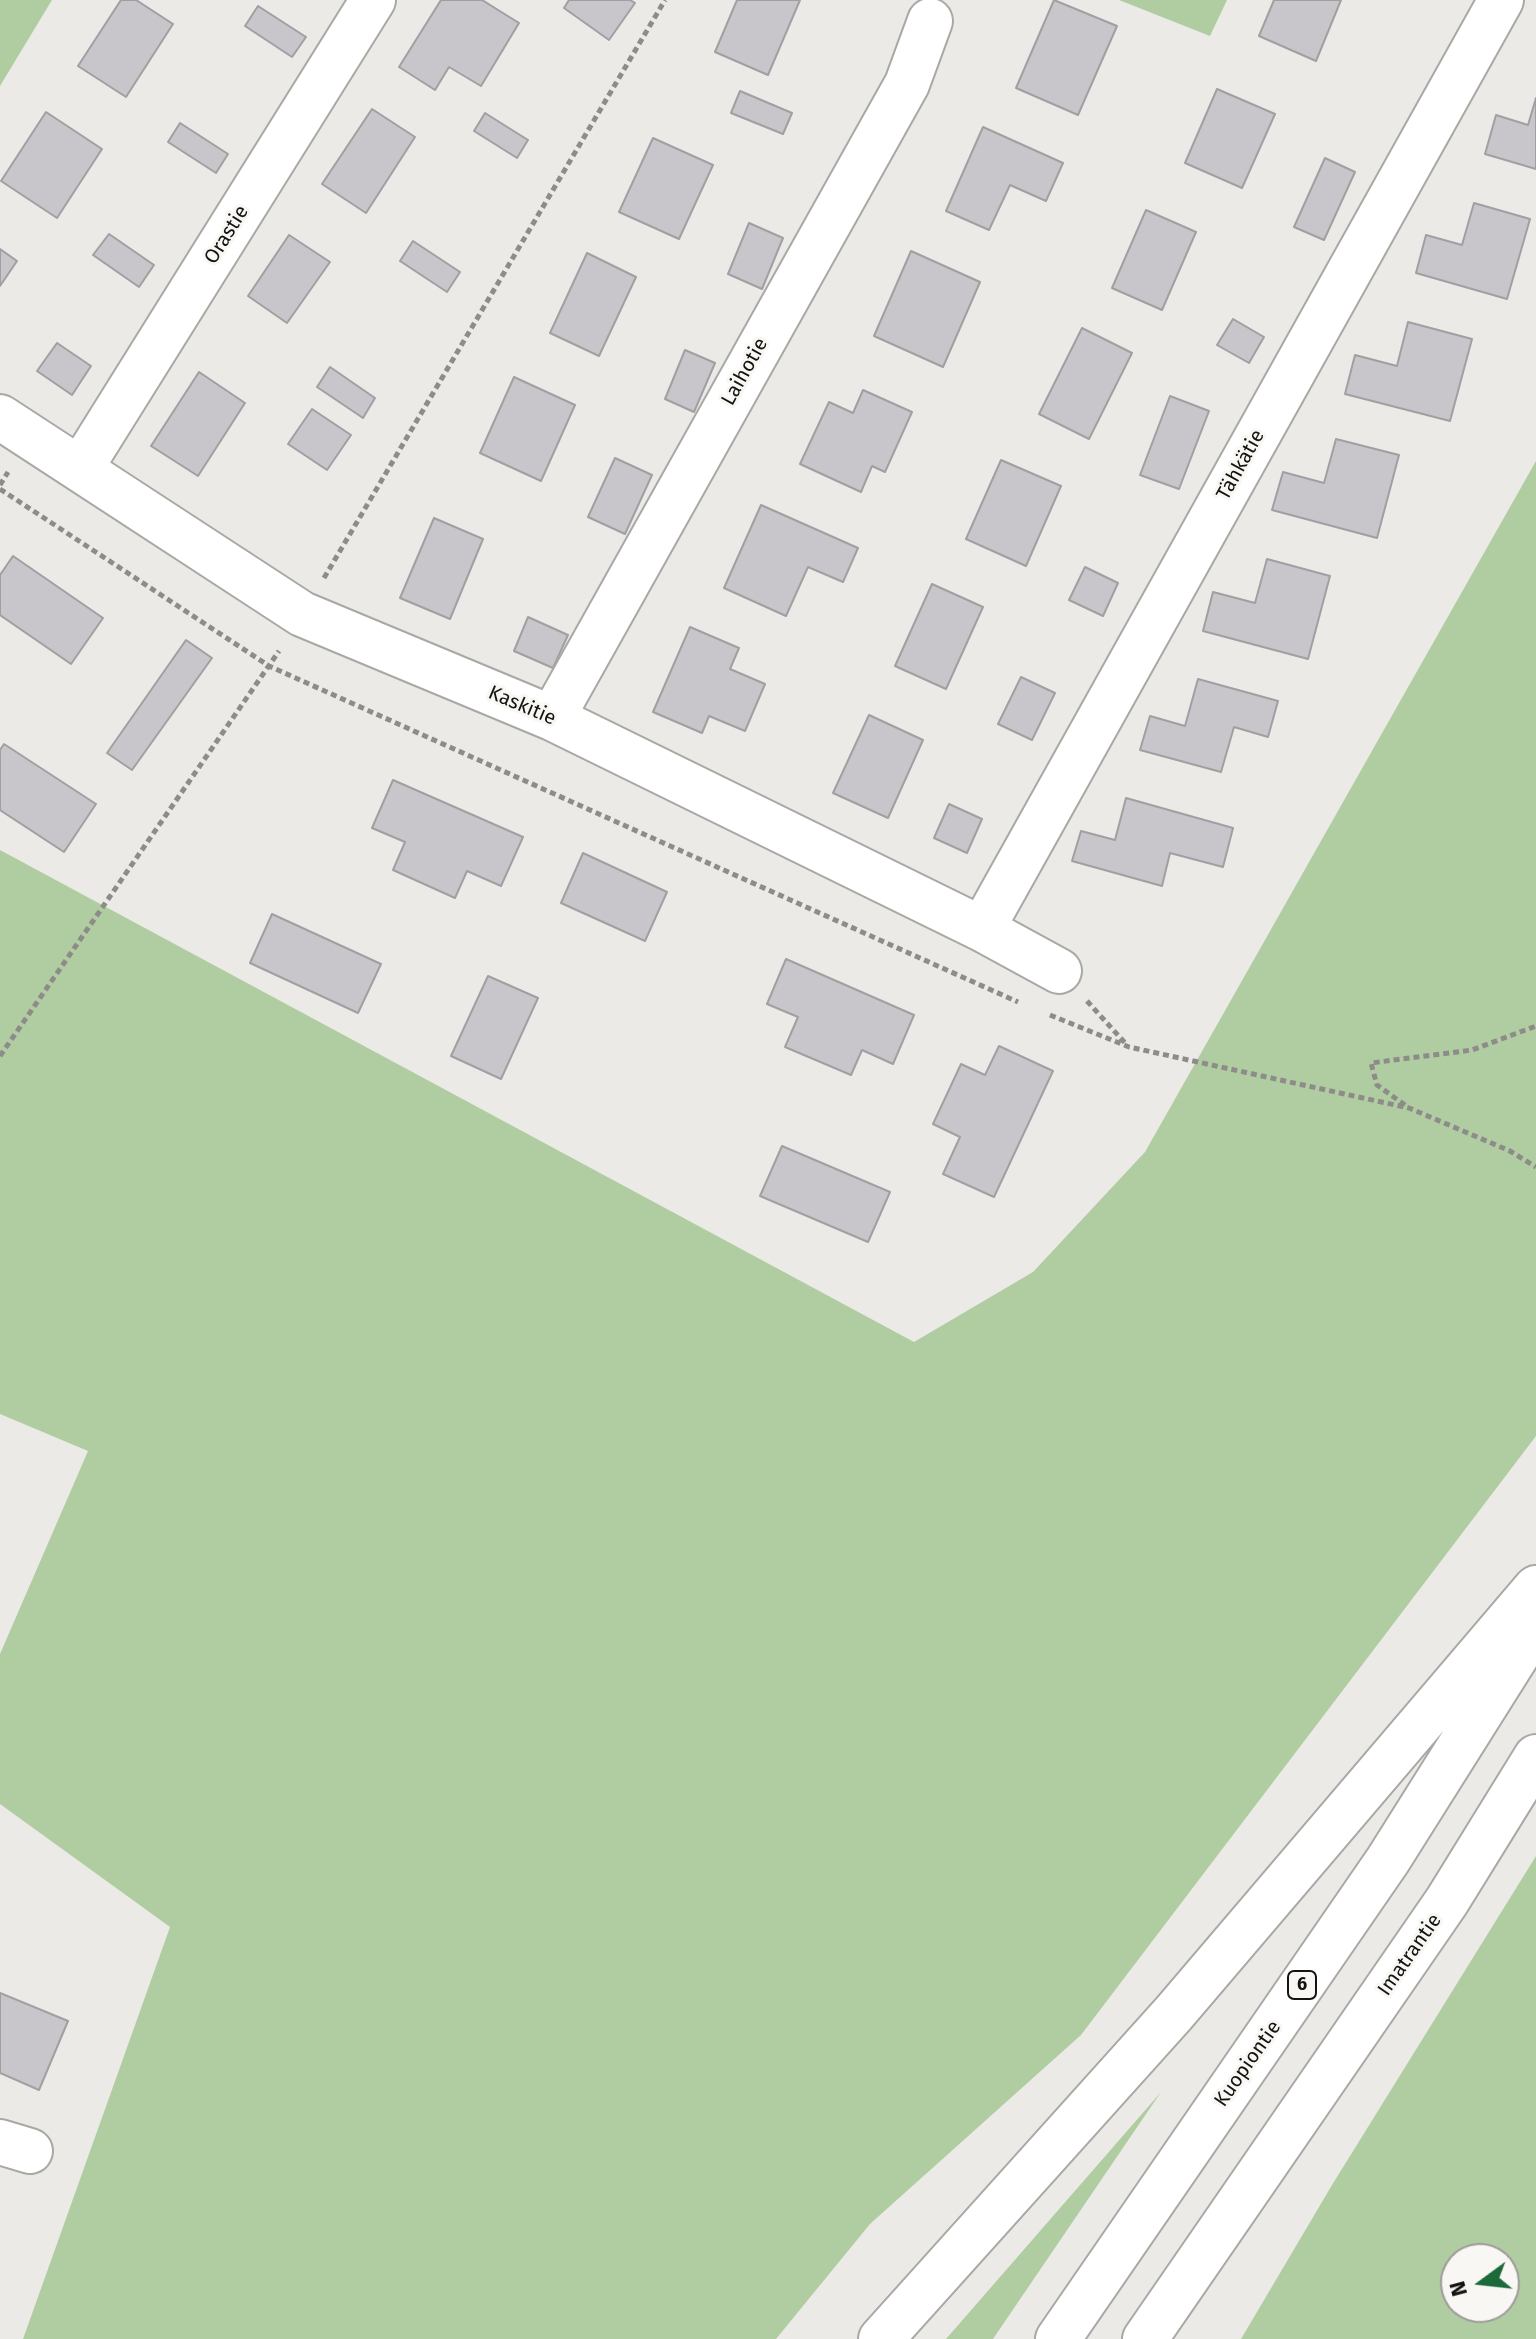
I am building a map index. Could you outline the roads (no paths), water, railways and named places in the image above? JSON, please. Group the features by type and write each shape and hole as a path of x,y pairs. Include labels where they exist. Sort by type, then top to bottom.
{"main road":[{"name":"Orastie","path":"80,469 373,0"},
{"name":"Tähkätie","path":"982,929 1501,0"},
{"name":"Laihotie","path":"552,718 907,84 930,21"},
{"name":"Kaskitie","path":"0,417 302,614 552,718 982,929 1059,971"},
{"path":"881,2339 1174,2013 1536,1588"},
{"name":"Kuopiontie","path":"1058,2339 1388,1860 1536,1625"},
{"name":"Imatrantie","path":"1277,2148 1447,1901 1536,1757"},
{"path":"1145,2339 1277,2148"},
{"path":"1166,2339 1277,2148"}]}
